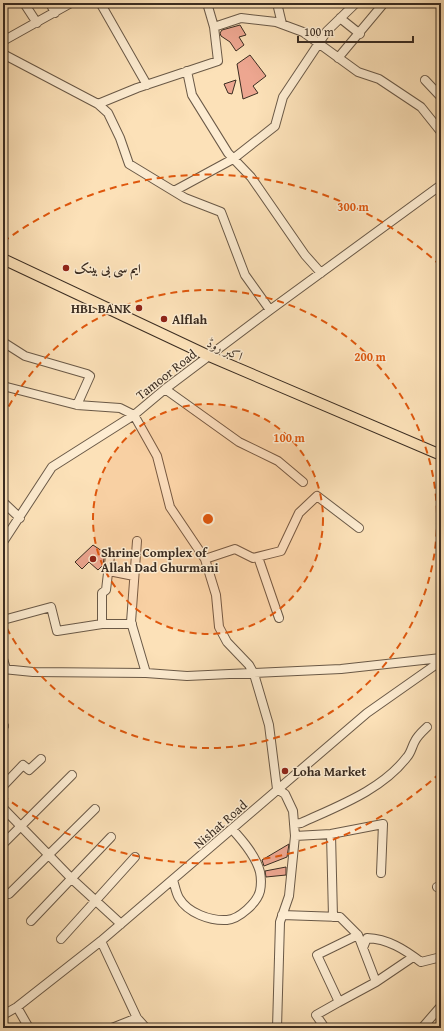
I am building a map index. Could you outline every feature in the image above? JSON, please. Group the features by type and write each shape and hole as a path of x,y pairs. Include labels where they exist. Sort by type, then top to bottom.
{"main road":[{"name":"اکبر روڈ","path":"3,259 209,356 441,455"}],"street":[{"path":"24,3 37,23"},
{"path":"50,3 55,13"},
{"path":"3,41 55,13 70,3"},
{"path":"98,104 147,85 218,61 214,27 207,3"},
{"path":"277,3 282,24"},
{"path":"174,191 233,158 275,126 283,97 327,31 356,3"},
{"path":"338,58 360,34 384,3"},
{"path":"103,4 147,85"},
{"path":"214,27 241,18 282,24 303,32 358,72 379,79 422,107 441,132"},
{"path":"340,18 360,34"},
{"path":"3,54 98,104 108,114 120,138 129,164 185,198 221,212 245,276 270,310"},
{"path":"187,71 192,95 228,153 251,176 305,255 321,273"},
{"path":"425,80 441,97"},
{"name":"Tamoor Road","path":"3,542 52,467 134,415 165,389 270,310 441,185"},
{"path":"3,342 25,356 90,376 77,405"},
{"path":"3,386 77,405 120,408 134,415 157,456 170,507 205,560 216,596 219,627 227,642 249,665 254,674 269,725 277,789 285,794 293,811 295,836 290,896 280,922 278,946 277,1028"},
{"path":"165,389 238,442 278,461 303,482"},
{"path":"205,560 235,549 253,558 281,550 299,513 316,496 359,528"},
{"path":"3,502 20,518"},
{"path":"137,541 132,624 146,673"},
{"path":"102,624 102,593 106,590 110,556"},
{"path":"258,557 280,618"},
{"path":"108,571 134,576"},
{"path":"3,620 51,607 57,631 102,624 132,624"},
{"path":"3,659 4,669 33,672 146,673 188,676 341,669 441,660"},
{"name":"Nishat Road","path":"3,1015 17,1007 101,941 367,713 441,660"},
{"path":"294,824 302,823 347,802 386,778 408,756 416,739 427,726"},
{"path":"3,786 23,765 28,770 41,759"},
{"path":"3,844 72,775"},
{"path":"3,808 50,854 72,879 121,924"},
{"path":"9,894 95,809"},
{"path":"295,836 331,834 383,824 381,873"},
{"path":"173,880 179,898 192,912 209,918 228,920 243,912 252,903 260,891 260,872 248,847 232,829"},
{"path":"331,834 334,917"},
{"path":"31,921 111,837"},
{"path":"61,939 135,857"},
{"path":"282,915 340,917 358,935 376,982"},
{"path":"339,1002 318,955 358,935"},
{"path":"363,948 367,938 381,939 403,949 420,962 441,957"},
{"path":"101,941 137,1018 146,1028"},
{"path":"325,1028 316,1015 376,982 413,956"},
{"path":"422,1028 441,1006"},
{"path":"17,1007 29,1028"},
{"path":"112,1028 137,1018"}],"building":[{"path":"240,25 246,35 239,37 244,45 236,51 230,42 221,36 220,33 222,30"},
{"path":"250,55 266,76 253,86 258,93 243,99 237,64"},
{"path":"236,80 232,94 228,93 224,84"},
{"name":"Shrine Complex of Allah Dad Ghurmani","path":"93,545 105,553 103,565 98,570 89,562 82,569 75,562"},
{"path":"289,844 287,857 264,866 262,860"},
{"path":"286,867 286,875 266,877 265,871"}],"place":[{"name":"ایم سی بی بینک","path":"66,268"},
{"name":"HBL BANK","path":"139,308"},
{"name":"Alflah","path":"164,319"},
{"name":"Shrine Complex of Allah Dad Ghurmani","path":"93,559"},
{"name":"Loha Market","path":"285,771"}]}
